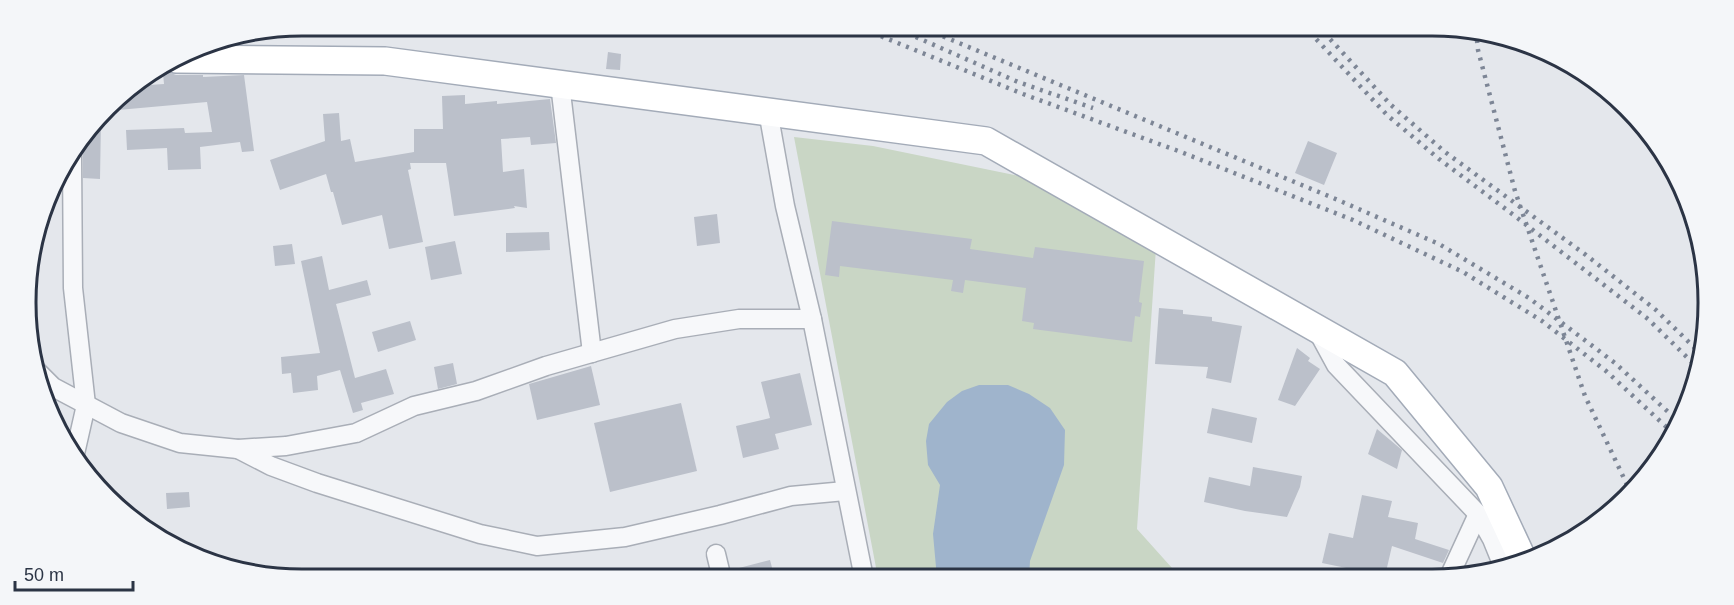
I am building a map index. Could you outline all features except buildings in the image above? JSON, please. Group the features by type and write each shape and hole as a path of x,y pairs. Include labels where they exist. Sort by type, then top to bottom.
{"main road":[{"path":"194,59 385,61 986,141 1395,373 1489,487 1520,554"}],"street":[{"path":"560,84 592,353"},
{"path":"768,111 785,206 812,319 862,569"},
{"path":"72,169 73,288 86,405 77,444"},
{"path":"48,383 121,423 180,443 238,449 286,446 356,432 414,406 476,391 546,366 675,328 739,319 812,319"},
{"path":"1316,328 1336,365 1478,514 1500,560"},
{"path":"238,449 271,466 316,483 480,534 537,546 625,537 791,496 845,491"},
{"path":"1453,568 1478,514"},
{"path":"716,554 720,569"}],"green space":[{"path":"794,137 873,146 1068,186 1156,248 1137,529 1173,569 876,569"}],"water":[{"path":"979,385 1008,385 1029,394 1050,408 1065,430 1064,465 1030,561 1030,569 936,569 933,534 940,485 928,465 926,441 929,424 947,402 962,391"}],"railway":[{"path":"881,36 1023,94 1181,152 1353,220 1463,272 1542,321 1606,371 1667,427"},
{"path":"914,36 1018,82 1093,108"},
{"path":"942,36 1439,244 1529,298 1615,363 1673,416"},
{"path":"1313,36 1387,115 1439,159 1648,319 1691,361"},
{"path":"1327,36 1391,105 1445,152 1586,255 1656,310 1694,347"},
{"path":"1477,40 1515,191 1585,396 1627,484"}]}
